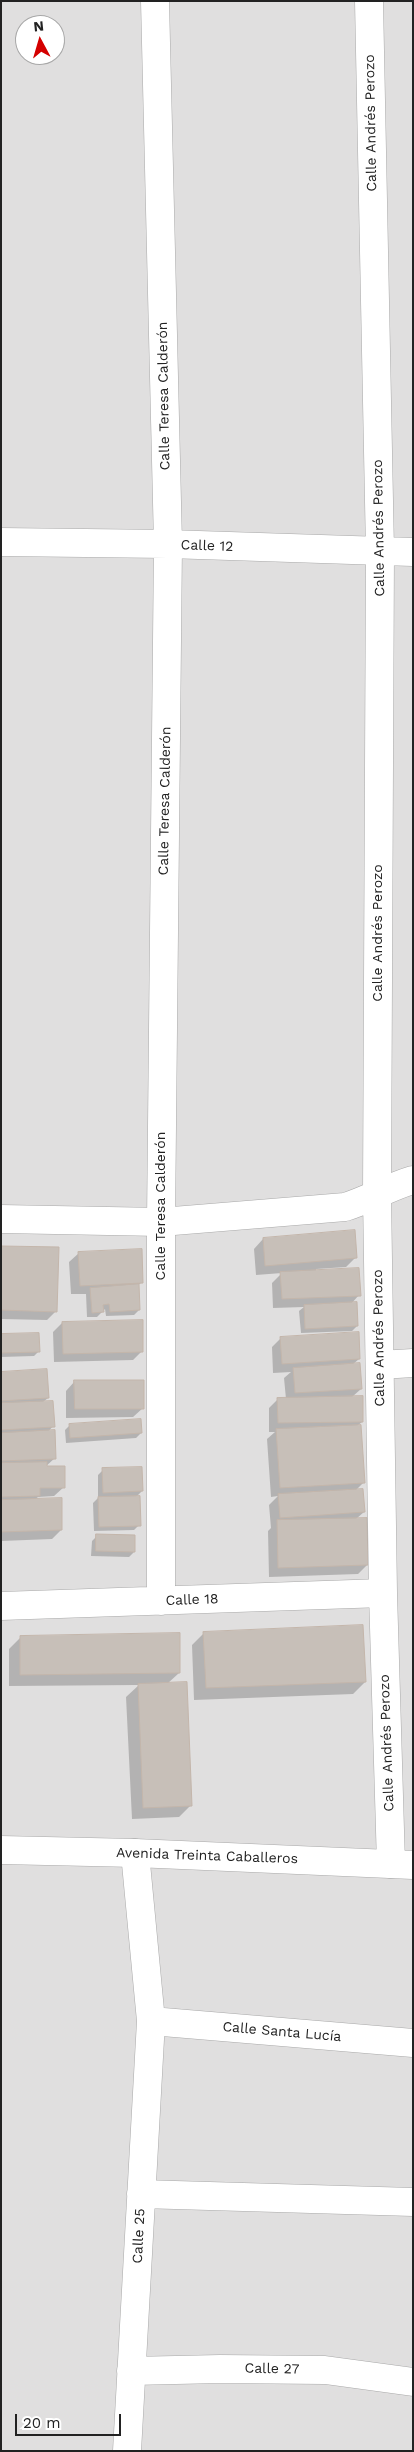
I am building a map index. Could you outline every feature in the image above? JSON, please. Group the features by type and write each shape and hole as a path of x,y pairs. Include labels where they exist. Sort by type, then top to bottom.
{"street":[{"name":"Calle Teresa Calderón","path":"155,1 168,544 161,1222 161,1601"},
{"name":"Calle Andrés Perozo","path":"369,1 380,551 377,1194 383,1593 402,1865"},
{"name":"Calle 12","path":"1,542 168,544 413,552"},
{"path":"1,1219 161,1222 344,1207 413,1180"},
{"path":"380,1365 413,1363"},
{"name":"Calle 18","path":"1,1606 383,1593"},
{"name":"Avenida Treinta Caballeros","path":"1,1850 135,1853 402,1865"},
{"name":"Calle 25","path":"127,2451 151,2021 135,1853"},
{"name":"Calle Santa Lucía","path":"151,2021 413,2043"},
{"path":"142,2194 413,2202"},
{"name":"Calle 27","path":"131,2371 220,2369 325,2370 413,2382"}],"shaded area":[{"path":"1,1 413,1 413,2451 1,2451"}],"building":[{"path":"355,1230 357,1258 265,1266 263,1238"},
{"path":"1,1246 59,1247 57,1312 1,1310"},
{"path":"142,1249 143,1283 80,1286 78,1252"},
{"path":"359,1268 361,1296 282,1299 280,1272"},
{"path":"139,1284 140,1310 110,1312 109,1304 103,1305 104,1312 92,1313 90,1288"},
{"path":"357,1302 358,1326 305,1329 304,1305"},
{"path":"143,1320 143,1352 63,1354 62,1322"},
{"path":"359,1332 360,1359 282,1364 280,1337"},
{"path":"39,1333 40,1352 1,1353 1,1334"},
{"path":"360,1363 362,1389 295,1393 293,1368"},
{"path":"47,1369 49,1398 1,1401 1,1372"},
{"path":"74,1380 144,1380 144,1409 75,1409"},
{"path":"363,1396 363,1422 278,1423 277,1398"},
{"path":"53,1401 55,1427 1,1430 1,1403"},
{"path":"141,1419 142,1433 70,1438 69,1424"},
{"path":"361,1425 365,1483 280,1488 276,1429"},
{"path":"55,1430 56,1459 1,1461 1,1433"},
{"path":"47,1462 47,1466 65,1466 65,1488 40,1488 40,1496 1,1497 1,1463"},
{"path":"142,1467 143,1491 103,1493 102,1468"},
{"path":"363,1489 365,1512 280,1518 278,1494"},
{"path":"140,1496 141,1526 99,1527 98,1497"},
{"path":"62,1498 62,1530 1,1532 1,1500"},
{"path":"367,1518 368,1565 278,1568 277,1520"},
{"path":"96,1534 135,1535 135,1552 96,1551"},
{"path":"363,1625 366,1682 206,1688 203,1632"},
{"path":"180,1633 180,1673 20,1675 20,1636"},
{"path":"187,1682 192,1806 143,1808 138,1684"}]}
